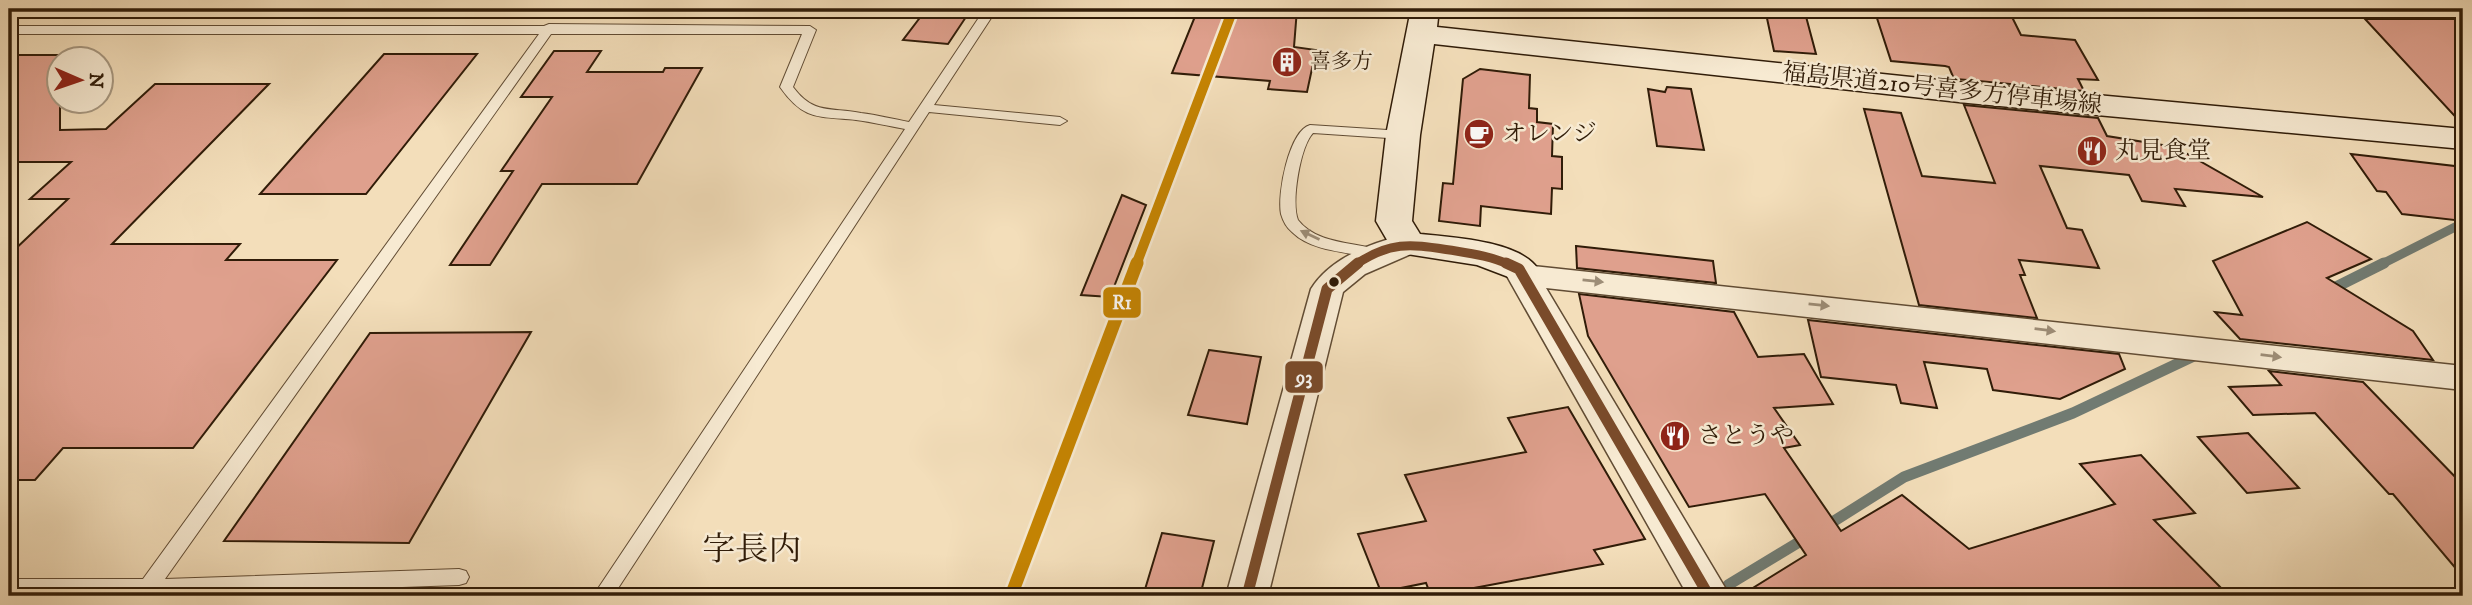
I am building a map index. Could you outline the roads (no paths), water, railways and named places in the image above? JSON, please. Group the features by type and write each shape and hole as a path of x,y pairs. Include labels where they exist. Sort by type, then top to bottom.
{"main road":[{"path":"1423,21 1403,135 1391,248 1487,255 1522,272"},
{"name":"福島県道210号喜多方停車場線","path":"1423,21 1941,90 2463,139"}],"street":[{"path":"1247,596 1327,289 1344,270 1391,248"},
{"path":"1522,272 2463,378"},
{"path":"1522,272 1709,596"}],"lane":[{"path":"9,20 24,9"},
{"path":"603,596 989,12 984,9"},
{"path":"145,592 549,28"},
{"path":"9,30 810,30 786,87 799,104 818,113 858,116 913,127"},
{"path":"926,108 1060,121"},
{"path":"1391,248 1302,234 1289,220 1291,180 1297,148 1302,135 1310,129 1403,135"},
{"path":"9,587 145,592 459,577"}],"waterway":[{"path":"2380,265 2463,223"},
{"path":"2380,265 2384,263"},
{"path":"2328,291 2380,265"},
{"path":"1823,528 1904,477 2073,413 2198,354"},
{"path":"1728,585 1809,536"}],"place":[{"name":"喜多方","path":"1287,62"},
{"name":"オレンジ","path":"1479,134"},
{"name":"丸見食堂","path":"2092,151"},
{"name":"さとうや","path":"1675,436"}],"district":[{"name":"字長内","path":"752,550"}]}
